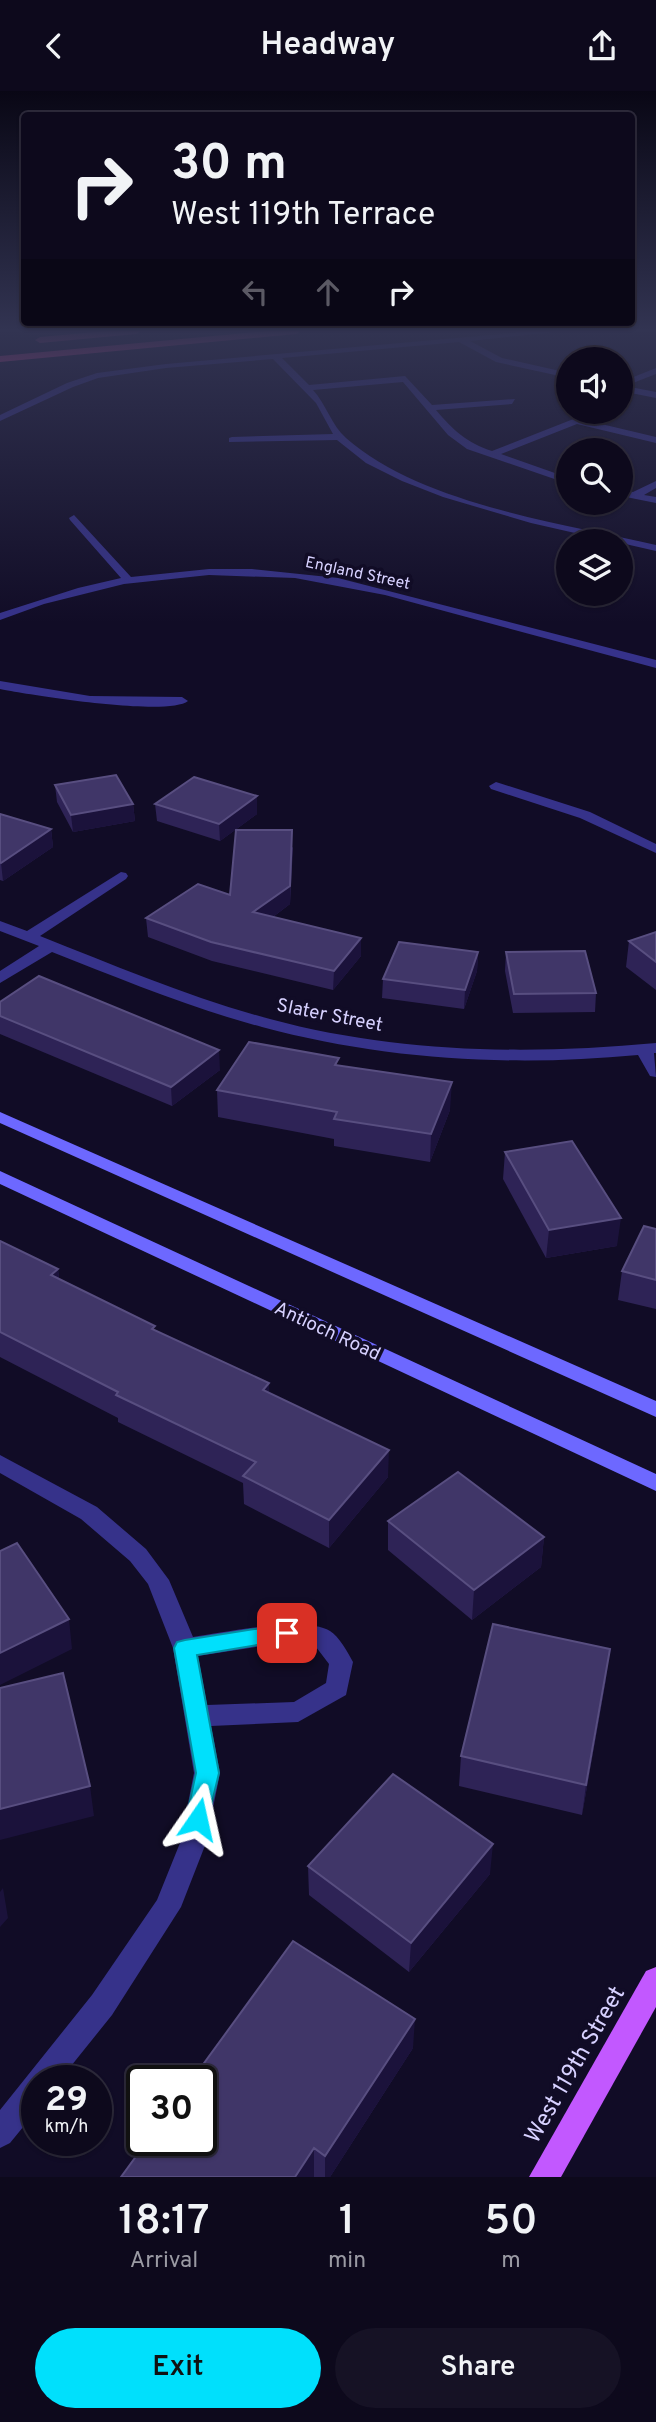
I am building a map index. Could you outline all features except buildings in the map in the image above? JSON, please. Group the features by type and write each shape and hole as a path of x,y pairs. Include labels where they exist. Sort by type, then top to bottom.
{"main road":[{"path":"0,1117 656,1410"},
{"name":"Antioch Road","path":"0,1177 656,1483"},
{"name":"West 119th Street","path":"544,2177 656,1980"}],"street":[{"path":"334,428 339,437 357,451 412,482 455,498 656,548"},
{"path":"447,428 470,447 556,477"},
{"path":"491,455 558,428"},
{"path":"607,428 652,439"},
{"path":"232,440 339,437"},
{"path":"634,496 656,484"},
{"path":"634,496 656,501"},
{"path":"74,518 128,580"},
{"name":"England Street","path":"0,617 63,594 128,580 215,572 281,574 366,587 656,664"},
{"path":"0,685 74,699 137,703 182,701"},
{"path":"496,786 585,815 656,849"},
{"path":"10,933 121,876"},
{"name":"Slater Street","path":"10,933 212,1007 313,1035 420,1051 507,1056 649,1048 656,1072"},
{"path":"0,978 50,946"},
{"path":"0,1463 89,1513 138,1555 158,1580 185,1648 207,1773 193,1843 168,1907 102,2005 54,2065"},
{"path":"185,1648 287,1633 323,1638 341,1662 337,1689 298,1712 198,1716"},
{"path":"0,2133 21,2107"}],"route":[{"path":"198,1819 207,1773 185,1648 287,1633"}]}
